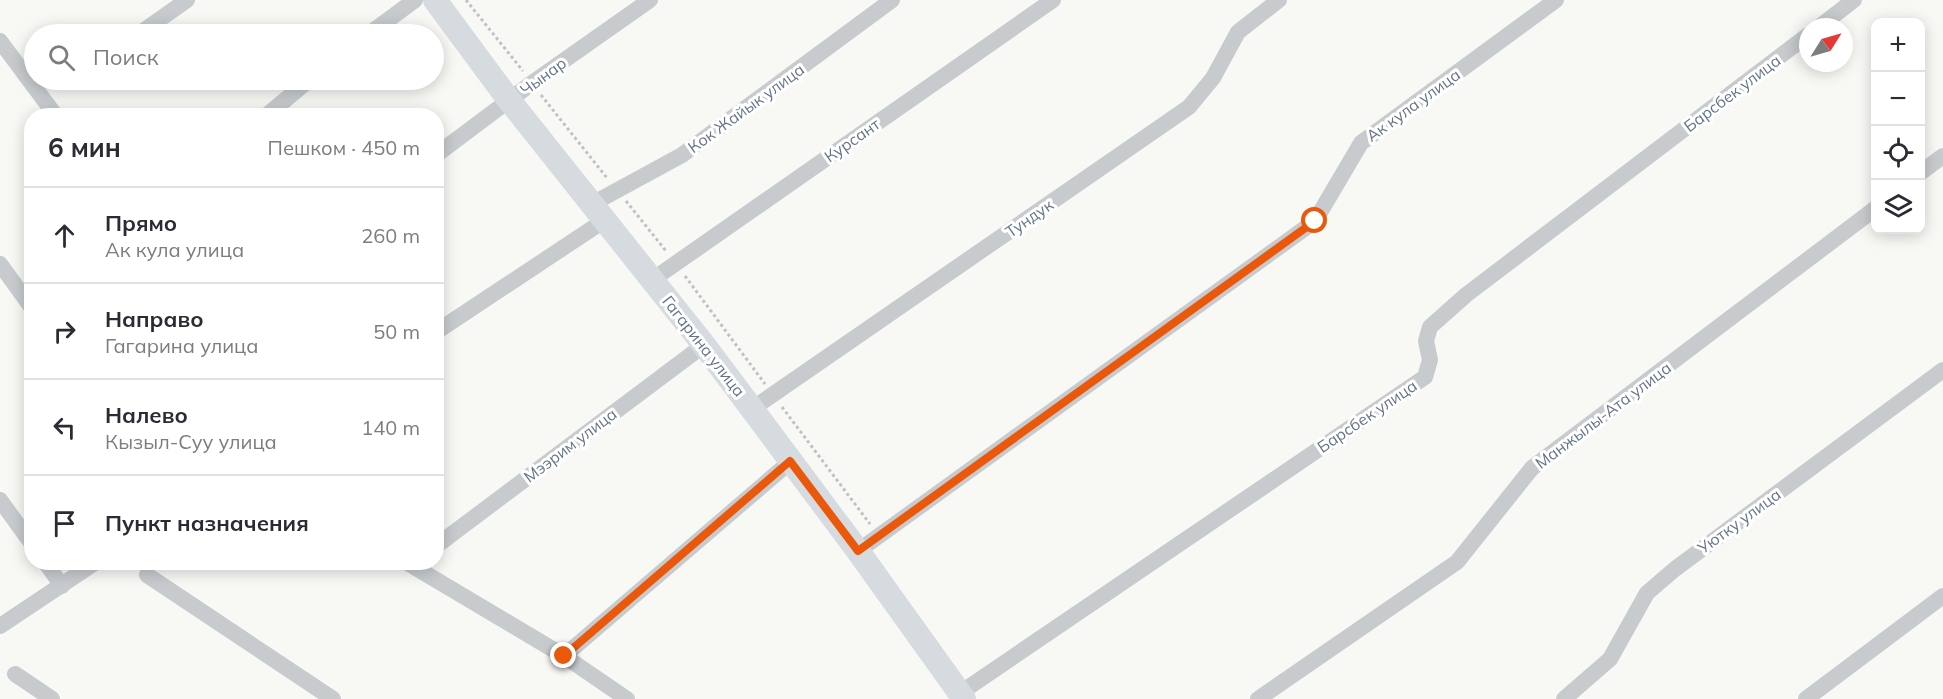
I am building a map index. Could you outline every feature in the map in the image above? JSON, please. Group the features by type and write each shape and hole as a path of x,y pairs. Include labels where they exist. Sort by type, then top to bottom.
{"main road":[{"name":"Гагарина улица","path":"435,0 509,100 704,345 858,551 962,696"}],"street":[{"path":"153,24 188,0"},
{"path":"383,24 415,0"},
{"name":"Чынар","path":"444,149 650,0"},
{"name":"Кок Жайык улица","path":"444,326 892,0"},
{"name":"Курсант","path":"652,280 1053,0"},
{"name":"Тундук","path":"752,409 1189,107 1213,78 1238,32 1279,0"},
{"name":"Ак кула улица","path":"858,551 1315,221 1361,143 1556,0"},
{"path":"1831,18 1854,0"},
{"path":"0,41 24,73"},
{"name":"Барсбек улица","path":"962,696 1425,377 1430,360 1426,341 1430,327 1466,295 1799,42"},
{"path":"37,90 50,108"},
{"path":"276,108 297,90"},
{"path":"1925,169 1943,156"},
{"name":"Манжылы-Ата улица","path":"1258,699 1456,562 1532,468 1871,211"},
{"path":"0,264 24,297"},
{"name":"Мээрим улица","path":"444,540 704,345"},
{"name":"Уютку улица","path":"1564,699 1610,659 1647,592 1943,370"},
{"path":"564,656 790,461"},
{"path":"0,500 24,533"},
{"path":"51,570 62,586"},
{"path":"0,626 85,570"},
{"path":"420,570 564,656 627,699"},
{"path":"147,575 333,699"},
{"path":"1806,699 1943,596"},
{"path":"15,674 52,699"}],"path":[{"path":"465,0 526,75"},
{"path":"539,92 607,178"},
{"path":"624,199 666,251"},
{"path":"683,274 766,385"},
{"path":"780,404 873,528"}],"route":[{"path":"564,656 790,461 858,551 1315,221"}]}
